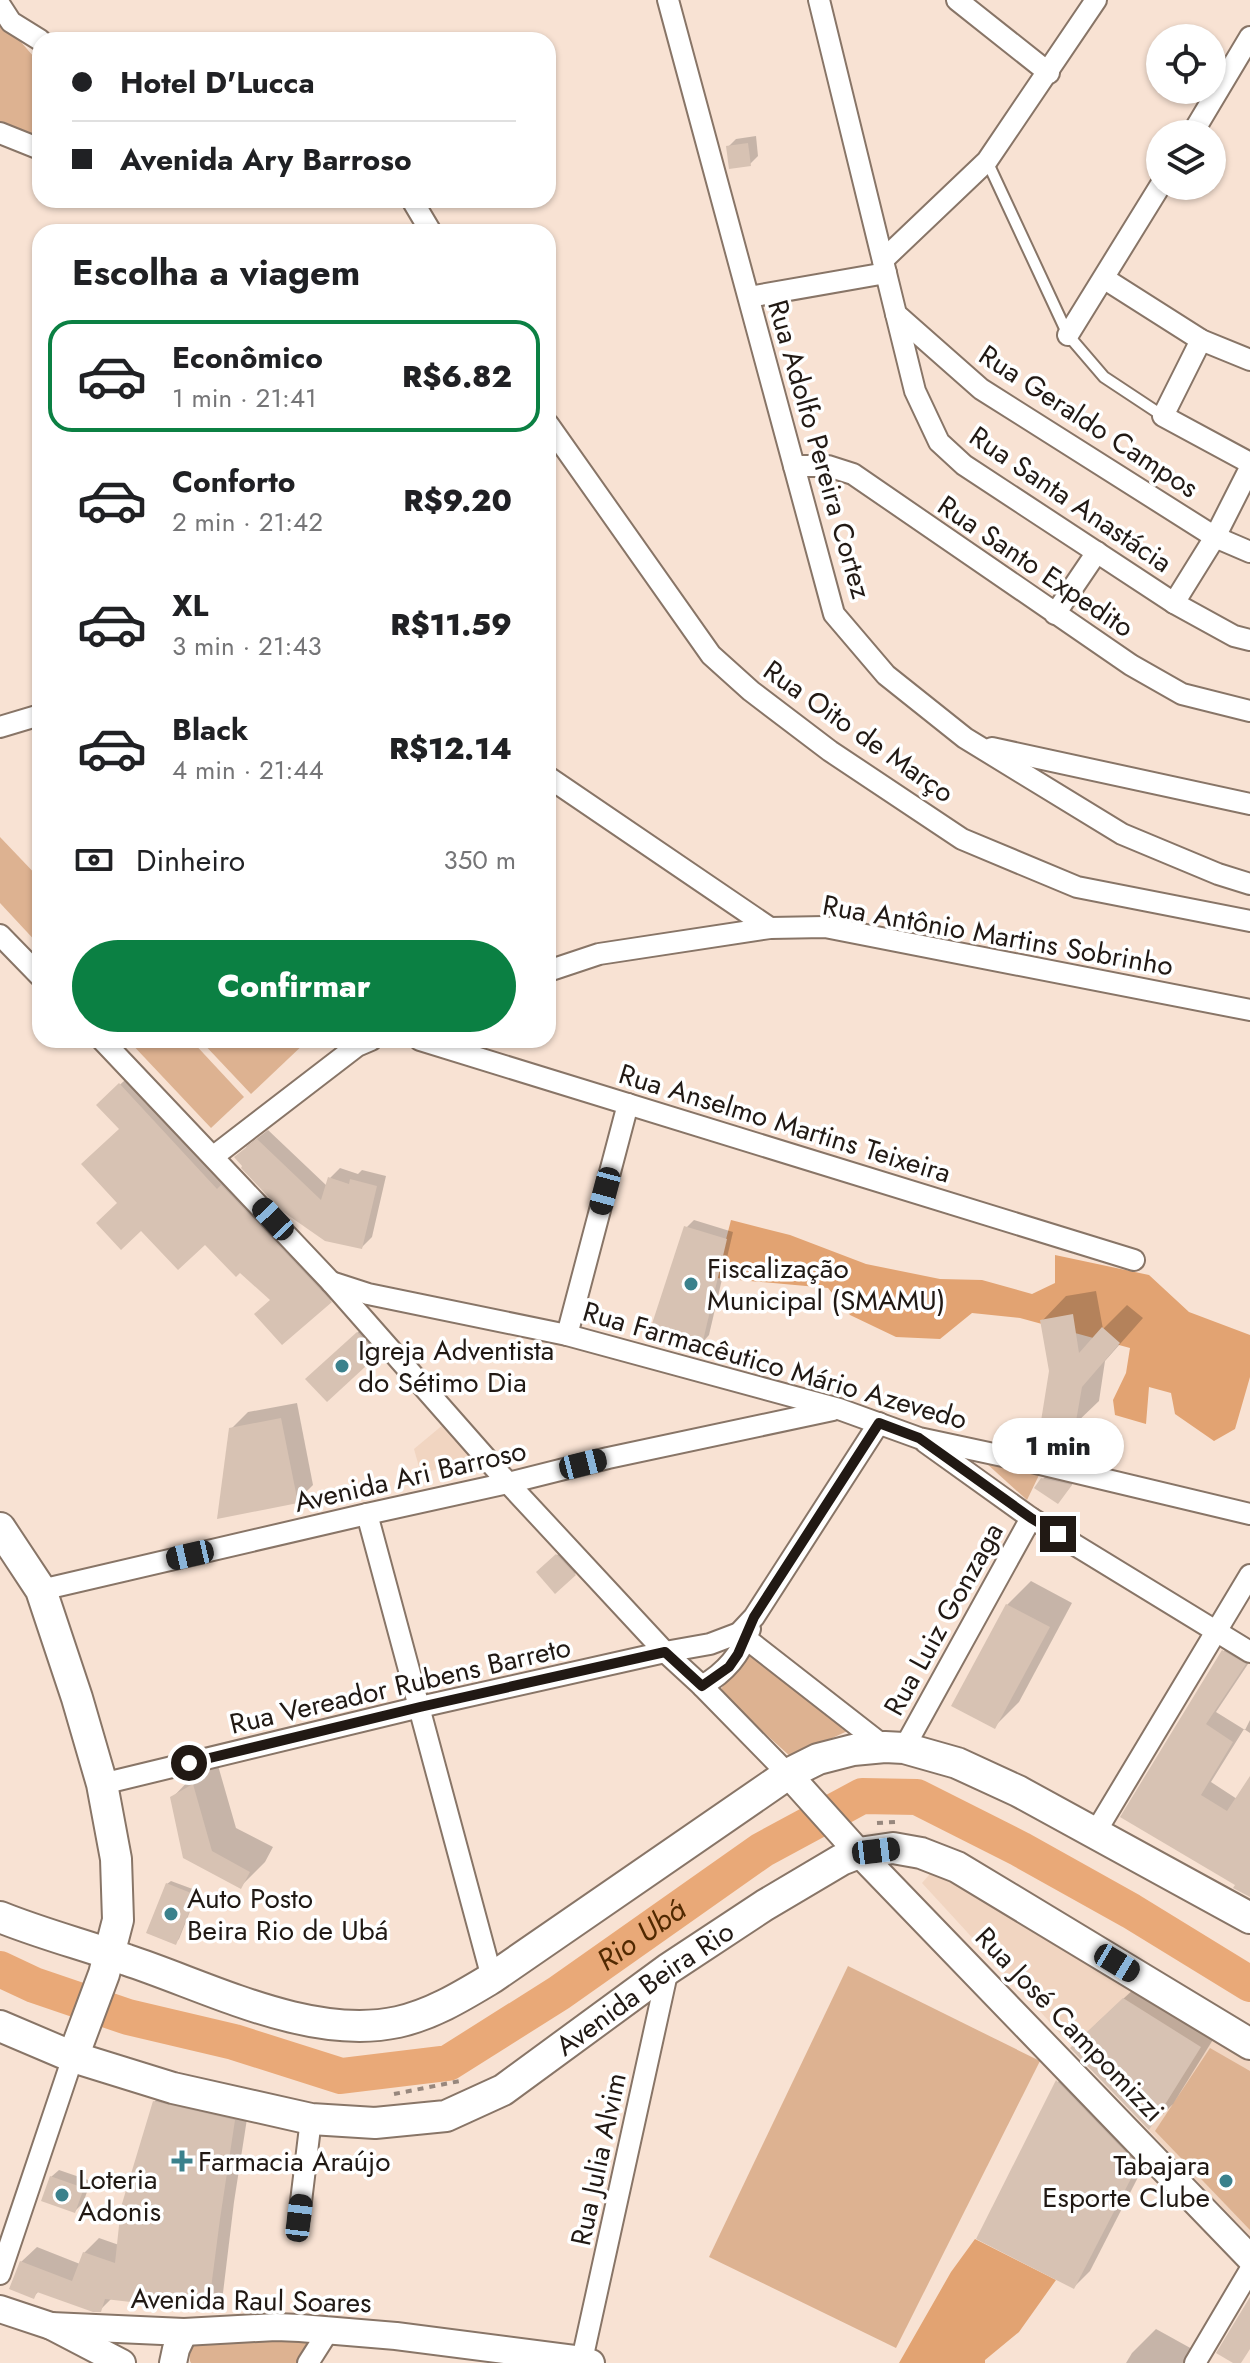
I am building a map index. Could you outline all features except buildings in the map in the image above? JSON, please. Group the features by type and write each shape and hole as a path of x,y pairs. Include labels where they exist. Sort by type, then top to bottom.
{"main road":[{"path":"0,1528 41,1590 102,1784 116,1859 118,1920 78,2047"},
{"path":"0,1917 106,1966 285,2016 341,2026 397,2022 443,2007 492,1978 788,1774 818,1759 853,1750 894,1748 957,1763 1018,1791 1250,1918"},
{"name":"Avenida Beira Rio","path":"0,2026 78,2047 173,2088 311,2119 375,2123 446,2116 503,2090 668,1969 765,1905 841,1860 851,1844 921,1853 957,1867 1250,2044"}],"street":[{"name":"Rua Adolfo Pereira Cortez","path":"668,0 834,614 886,675 976,745 1122,834 1250,884"},
{"path":"819,0 896,314"},
{"path":"957,0 1049,73"},
{"path":"749,297 885,266 987,161 1096,0"},
{"path":"0,5 11,22 32,35"},
{"path":"1200,120 1250,37"},
{"path":"0,133 32,146"},
{"path":"1068,335 1152,200"},
{"path":"1105,279 1201,340 1250,360"},
{"name":"Rua Geraldo Campos","path":"896,314 981,389 1215,537 1250,552"},
{"name":"Rua Santa Anastácia","path":"896,314 915,391 939,442 964,465 1174,603 1234,636 1250,640"},
{"path":"1174,603 1215,537 1250,465 1163,416 1201,340"},
{"name":"Rua Oito de Março","path":"556,435 711,655 751,691 830,751 962,839 1077,887 1250,921"},
{"name":"Rua Santo Expedito","path":"794,466 828,466 853,474 1131,665 1182,694 1250,711"},
{"path":"1055,614 1097,552"},
{"path":"0,727 32,717"},
{"path":"976,745 1250,804"},
{"path":"556,782 770,928"},
{"name":"Rua Antônio Martins Sobrinho","path":"556,968 599,954 770,928 825,927 1250,1010"},
{"path":"0,935 32,968"},
{"path":"110,1048 331,1282 508,1483 665,1652 788,1774"},
{"path":"214,1156 354,1048"},
{"name":"Rua Anselmo Martins Teixeira","path":"446,1048 1134,1260"},
{"path":"567,1335 628,1104"},
{"name":"Rua Farmacêutico Mário Azevedo","path":"331,1282 368,1294 567,1335 839,1409 919,1438 1250,1514"},
{"name":"Avenida Ari Barroso","path":"41,1590 701,1437 839,1409"},
{"path":"702,1686 729,1667 754,1617 879,1423"},
{"path":"919,1438 1031,1518 1250,1652"},
{"path":"367,1514 492,1978"},
{"name":"Rua Luiz Gonzaga","path":"894,1748 1031,1518"},
{"path":"1095,1833 1250,1575"},
{"path":"743,1636 894,1748"},
{"name":"Rua Vereador Rubens Barreto","path":"102,1784 420,1707 743,1636"},
{"name":"Rua José Campomizzi","path":"788,1774 851,1844 1250,2258"},
{"name":"Rua Julia Alvim","path":"587,2362 668,1969"},
{"path":"0,2274 78,2047"},
{"path":"299,2218 311,2119"},
{"path":"1195,2363 1250,2270"},
{"path":"0,2309 51,2326 122,2363"},
{"name":"Avenida Raul Soares","path":"51,2326 184,2332 276,2327 329,2330 587,2362"},
{"path":"308,2363 329,2330"},
{"path":"173,2363 184,2332"}],"lane":[{"path":"987,161 1068,335 1104,377 1163,416"}],"shaded area":[{"path":"0,18 32,55 32,136 0,123"},
{"path":"0,837 32,871 32,937 0,903"},
{"path":"136,1048 198,1048 244,1097 211,1128"},
{"path":"208,1048 300,1048 251,1094"},
{"path":"731,1220 790,1235 866,1264 940,1279 982,1280 1032,1294 1055,1283 1055,1255 1149,1275 1189,1312 1250,1335 1250,1377 1235,1429 1214,1441 1175,1414 1171,1393 1149,1387 1146,1424 1115,1415 1113,1400 1126,1373 1130,1348 1020,1318 972,1313 940,1339 896,1337 850,1315 828,1288 716,1278"},
{"path":"450,1419 480,1456 421,1474 414,1449"},
{"path":"986,1463 1041,1471 1027,1500"},
{"path":"748,1650 854,1728 791,1757 719,1692"},
{"path":"936,1867 1250,2054 1250,2240 922,1883"},
{"path":"848,1966 1040,2061 896,2348 709,2257"},
{"name":"Tabajara Esporte Clube","path":"1210,2048 1250,2071 1250,2230 1155,2131"},
{"path":"975,2239 1056,2280 1019,2332 985,2363 899,2363 951,2272"},
{"path":"315,2333 302,2363 190,2361 190,2343"}],"waterway":[{"name":"Rio Ubá","path":"0,1969 34,1985 128,2017 234,2042 341,2076 448,2063 559,1993 762,1850 862,1796 917,1797 1020,1849 1131,1911 1250,1984"}],"place":[{"name":"Fiscalização Municipal (SMAMU)","path":"691,1284"},
{"name":"Igreja Adventista do Sétimo Dia","path":"342,1366"},
{"name":"Auto Posto Beira Rio de Ubá","path":"171,1914"},
{"name":"Farmacia Araújo","path":"182,2161"},
{"name":"Tabajara Esporte Clube","path":"1226,2181"},
{"name":"Loteria Adonis","path":"62,2195"}],"route":[{"path":"189,1763 665,1652 702,1686 729,1667 738,1654 754,1617 879,1423 919,1438 1058,1534"}]}
